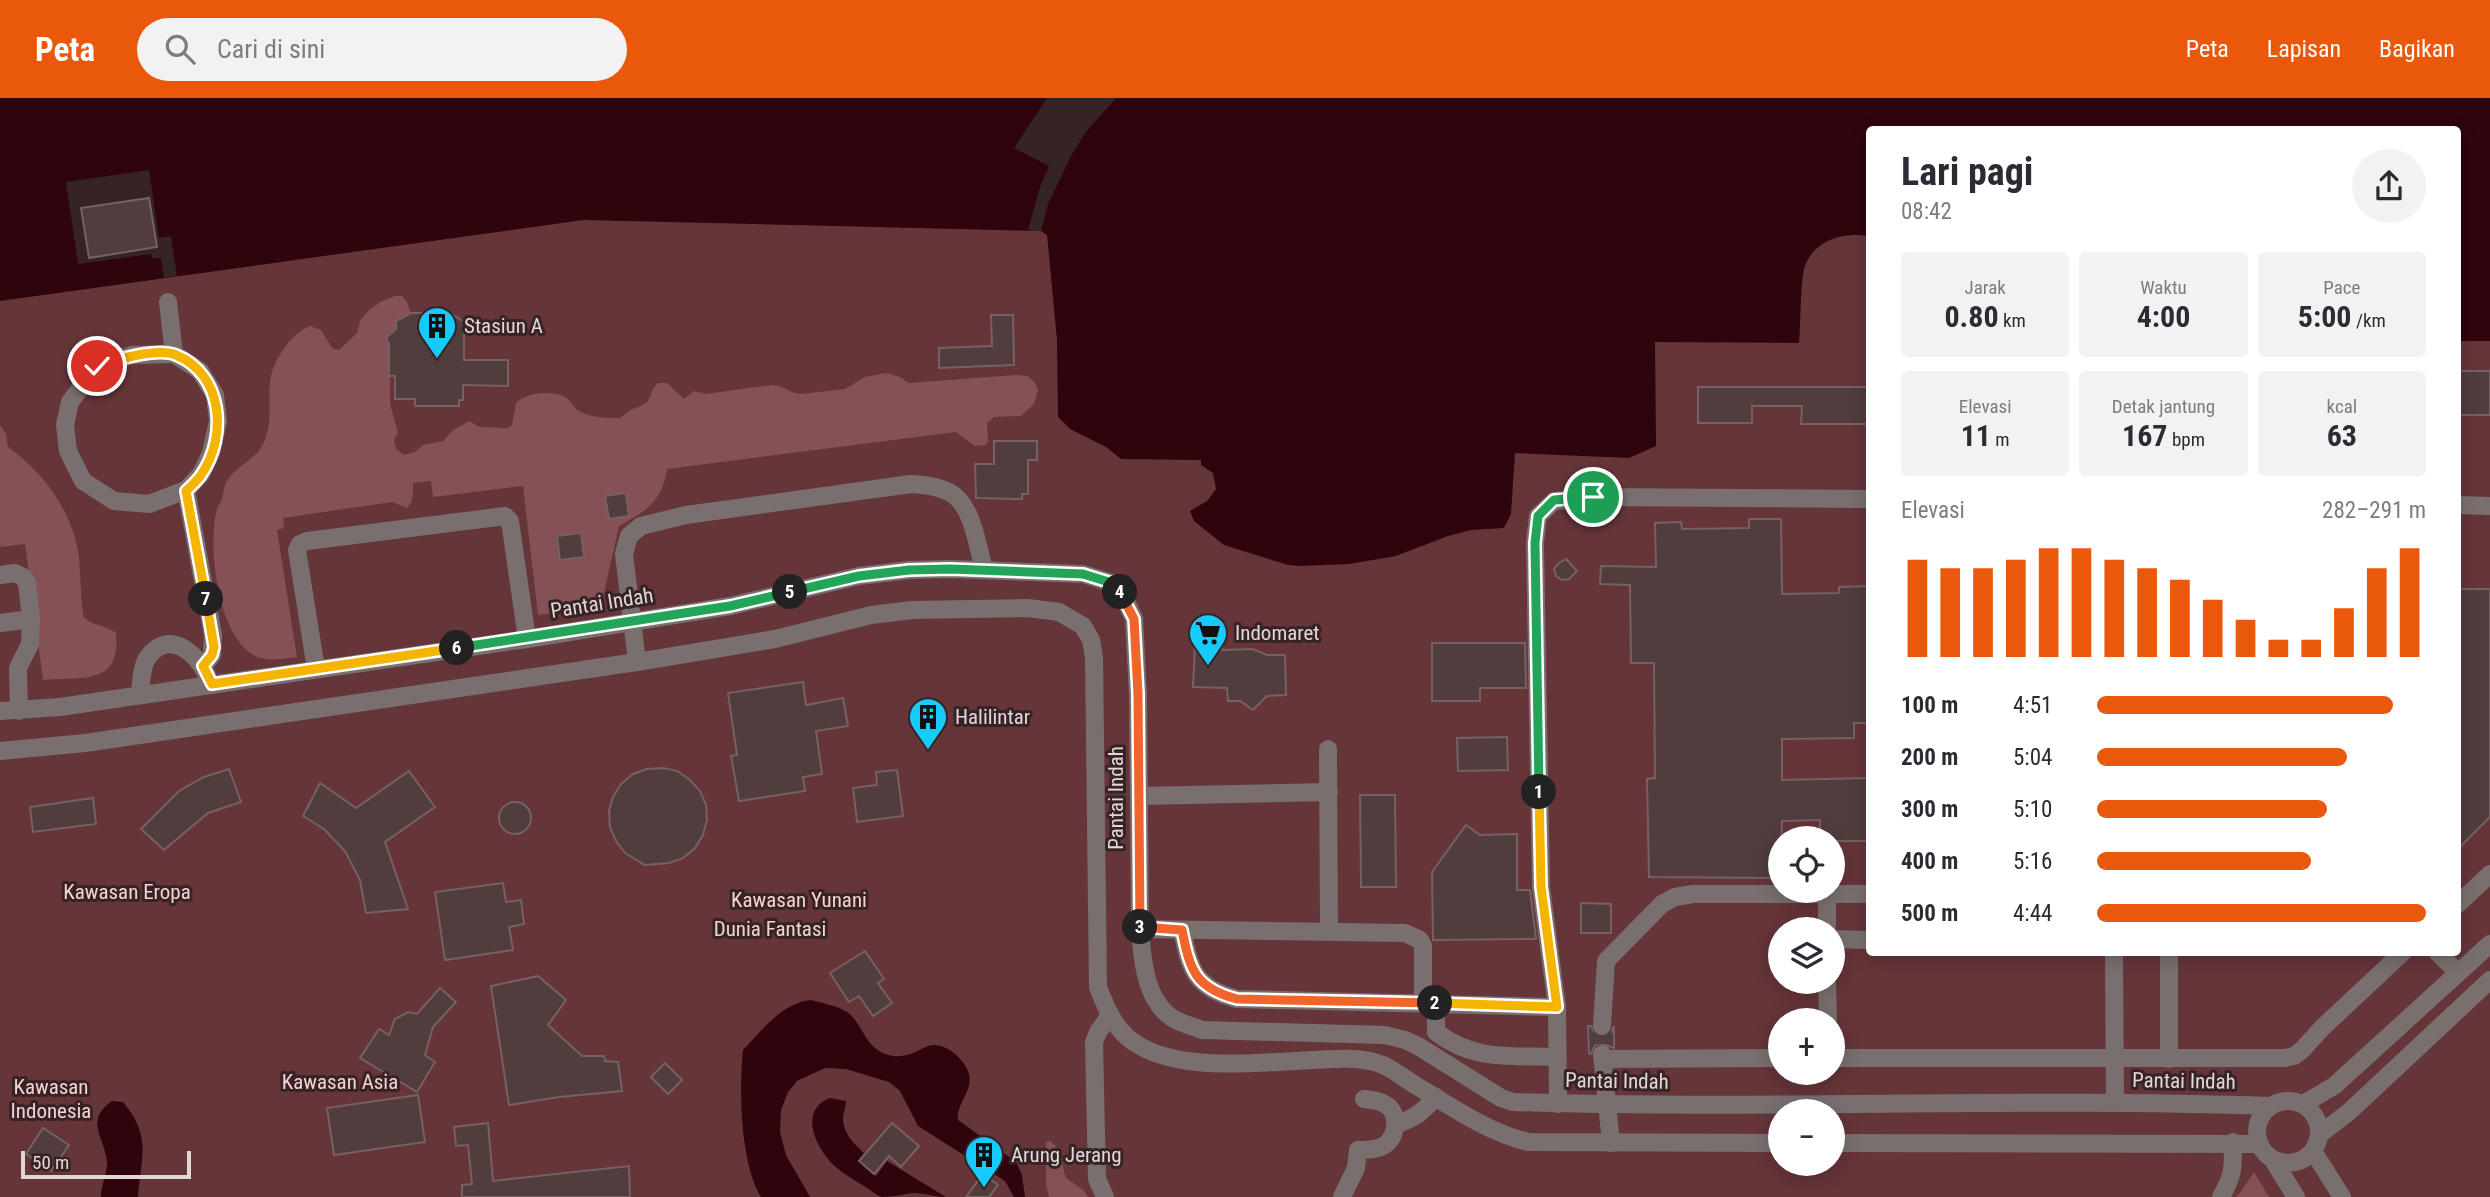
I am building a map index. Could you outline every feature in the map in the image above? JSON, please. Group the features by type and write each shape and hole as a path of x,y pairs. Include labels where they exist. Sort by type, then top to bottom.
{"street":[{"path":"168,302 174,354"},
{"path":"174,354 200,371 215,395 218,421 211,453 201,474 186,491 149,504 114,501 83,481 68,451 65,425 70,402 97,366 132,355 174,354"},
{"path":"637,662 624,554 629,536 641,526 686,515 911,484 933,486 951,493 967,511 984,569"},
{"path":"186,491 213,635 212,655 203,666"},
{"path":"1558,1104 1557,1007 1541,887 1535,556 1538,516 1554,500 1593,497 1866,499"},
{"path":"2461,505 2490,506"},
{"path":"316,669 297,550 300,544 307,541 505,516 510,521 527,639"},
{"name":"Pantai Indah","path":"0,711 19,711 140,695 527,639 730,606 859,576 909,570 984,569 1083,574 1112,583 1124,597 1134,619 1143,964 1149,984 1164,1010 1174,1019 1202,1030 1385,1035 1418,1046 1501,1098 1513,1102 1609,1105 2115,1102 2270,1106"},
{"path":"0,575 15,573 27,583 31,619 30,644 18,668 19,711"},
{"name":"Pantai Indah","path":"0,751 85,743 637,662 775,639 871,615 962,607 1043,609 1059,612 1083,626 1091,640 1094,657 1098,986 1110,1015 1128,1037 1156,1054 1180,1060 1237,1063 1361,1059 1382,1065 1505,1137 1528,1142 1768,1143"},
{"path":"0,623 31,619"},
{"path":"140,695 143,670 148,658 157,649 168,645 179,645 190,650 203,666 212,684"},
{"path":"1328,749 1329,931"},
{"path":"1139,796 1329,792"},
{"path":"2466,890 2490,874"},
{"path":"1602,1026 1606,961 1662,904 1675,897 1693,894 1768,894"},
{"path":"1845,894 1866,894"},
{"path":"1140,929 1405,933 1420,940 1423,946 1429,1003 1436,1032 1450,1043 1479,1054 1557,1057"},
{"path":"1182,930 1190,967 1207,988 1221,995 1256,1001 1557,1007"},
{"path":"1845,939 1866,940"},
{"path":"2303,1104 2334,1086 2490,944"},
{"path":"2114,956 2115,1102"},
{"path":"2169,956 2169,1059"},
{"path":"1845,1058 2285,1058 2294,1056 2399,956"},
{"path":"2441,956 2458,973"},
{"path":"2273,1160 2287,1164 2302,1160 2316,1143 2490,980"},
{"path":"1105,1197 1097,1179 1094,1042 1110,1015"},
{"path":"1611,1143 1603,1057 1768,1058"},
{"path":"1396,1124 1412,1120 1436,1097"},
{"path":"1342,1197 1356,1168 1358,1150 1382,1147 1390,1140 1396,1124 1390,1108 1383,1102 1364,1099"},
{"path":"2296,1197 2273,1160 2258,1144 2256,1133 2257,1122 2270,1106 2281,1101 2303,1104 2312,1112 2318,1123 2316,1143 2342,1197"},
{"path":"2221,1197 2233,1172 2233,1142"},
{"path":"1845,1143 2258,1144"}],"green space":[{"path":"0,98 2490,98 2490,1197 0,1197"}],"shaded area":[{"path":"0,98 2490,98 2490,341 2461,341 2461,126 1866,126 1866,236 1850,235 1831,239 1816,249 1810,257 1802,281 1799,343 1655,342 1656,446 1629,458 1515,453 1511,514 1504,528 1471,530 1396,556 1349,564 1288,565 1224,545 1194,521 1190,511 1207,501 1216,489 1213,473 1201,465 1201,460 1121,459 1106,447 1070,429 1058,417 1057,340 1047,235 1041,231 583,220 0,301"},
{"path":"402,296 411,313 396,321 396,331 390,335 390,404 398,432 394,440 396,449 404,455 415,452 423,445 443,441 452,431 469,421 480,427 508,428 512,425 516,403 526,396 539,393 553,393 565,397 578,411 590,415 620,418 647,403 658,383 667,383 684,399 694,391 706,394 772,385 801,394 845,389 865,377 886,373 909,383 1028,376 1038,390 1034,404 1021,416 994,417 987,423 986,445 975,446 956,432 667,469 657,498 619,526 601,606 538,615 523,486 433,497 431,481 413,483 412,500 407,508 392,502 283,518 284,528 277,530 297,657 275,660 260,658 242,646 232,631 219,591 215,569 214,529 216,511 225,485 235,471 256,454 264,442 268,430 271,374 292,339 310,326 321,330 332,348 339,350 357,333 360,321 367,312 380,302"},
{"path":"0,425 6,434 8,447 45,482 64,510 71,526 79,558 84,618 116,633 116,650 112,663 105,671 96,675 43,680 25,544 0,547"},
{"path":"811,1000 847,1012 876,1049 884,1053 903,1056 934,1045 956,1055 969,1076 968,1089 958,1120 1016,1162 1022,1175 1025,1197 1014,1197 1005,1181 918,1126 900,1091 889,1082 846,1069 825,1068 797,1081 788,1092 781,1110 780,1132 786,1155 810,1197 761,1197 754,1183 745,1146 741,1105 743,1050 782,1012 791,1006"},
{"path":"830,1098 846,1101 843,1119 845,1129 864,1153 858,1161 876,1176 887,1161 946,1197 914,1193 882,1197 837,1168 817,1142 812,1122 814,1112 820,1104"},
{"path":"112,1101 123,1102 132,1114 141,1137 138,1197 101,1197 107,1163 97,1123 103,1108"},
{"path":"1049,1141 1059,1152 1066,1178 1088,1197 1049,1197 1046,1184 1046,1142"},
{"path":"2254,1172 2269,1197 2236,1197 2239,1194"}],"pier":[{"path":"1047,98 1116,98 1086,132 1072,154 1048,204 1041,231 1034,231 1028,230 1049,166 1014,148"},
{"path":"149,170 159,238 171,236 177,276 164,278 161,258 152,258 151,254 78,264 66,182"}],"building":[{"path":"149,198 157,247 89,258 81,208"},
{"name":"Stasiun A","path":"411,313 450,313 464,322 464,360 508,360 508,386 463,385 463,400 459,400 459,406 415,406 415,399 395,399 395,376 389,376 389,344 386,338 396,329 396,321"},
{"path":"991,315 1013,315 1014,365 939,368 939,348 992,346"},
{"path":"2461,371 2490,371 2490,415 2461,415"},
{"path":"1698,387 1866,387 1866,424 1801,424 1802,406 1752,406 1752,423 1698,423"},
{"path":"994,441 1037,441 1037,460 1028,460 1028,494 1022,494 1022,499 976,498 975,464 994,464"},
{"path":"626,493 629,516 609,519 605,496"},
{"path":"1749,519 1781,519 1782,594 1839,593 1839,587 1866,586 1866,723 1854,723 1854,738 1782,739 1782,780 1866,778 1866,841 1845,841 1845,826 1820,826 1820,820 1782,821 1782,826 1768,826 1768,878 1649,877 1647,779 1655,778 1654,663 1631,663 1630,585 1600,584 1601,566 1656,567 1655,523 1681,522 1682,529 1749,528"},
{"path":"581,533 584,557 560,560 557,536"},
{"path":"1566,559 1577,571 1569,579 1562,580 1556,576 1554,569"},
{"path":"2461,589 2490,589 2490,817 2461,846"},
{"path":"1432,643 1525,643 1526,688 1480,688 1480,701 1432,701"},
{"path":"1195,646 1222,647 1222,650 1252,649 1267,655 1285,655 1286,695 1267,696 1253,710 1240,701 1228,701 1227,688 1193,687"},
{"path":"803,682 806,705 843,698 848,726 816,731 822,774 803,777 805,791 739,801 731,756 737,755 728,693"},
{"path":"1507,737 1508,770 1458,771 1457,738"},
{"path":"229,769 241,802 208,813 164,850 141,829 179,791 204,777"},
{"path":"647,769 677,771 700,791 706,805 707,820 703,835 695,848 683,858 669,863 645,865 625,853 616,841 610,827 609,811 621,784 633,774"},
{"path":"897,770 903,816 857,822 853,788 877,785 876,772"},
{"path":"409,771 435,807 385,842 408,909 366,913 360,880 345,851 324,829 303,816 320,783 356,808"},
{"path":"1360,795 1395,795 1396,887 1361,887"},
{"path":"93,798 96,824 33,832 30,807"},
{"path":"515,802 526,807 531,818 526,829 515,834 504,829 499,818 504,807"},
{"path":"1466,825 1480,835 1517,834 1517,890 1530,890 1536,939 1433,940 1432,872"},
{"path":"503,883 506,902 521,900 524,924 509,927 513,950 445,960 435,892"},
{"path":"1581,903 1611,904 1611,933 1581,933"},
{"path":"865,951 884,979 878,983 892,1003 873,1016 859,996 849,1002 830,973"},
{"path":"538,976 566,1000 548,1025 582,1056 604,1056 605,1061 618,1062 622,1091 509,1105 491,986"},
{"path":"440,988 456,1002 433,1027 425,1055 435,1062 417,1092 360,1058 379,1029 389,1035 395,1019 408,1012 417,1014"},
{"path":"1588,1026 1591,1026 1595,1035 1602,1037 1611,1033 1614,1026 1614,1048 1600,1043 1595,1045 1589,1054"},
{"path":"665,1063 682,1080 668,1094 651,1077"},
{"path":"418,1095 425,1142 334,1155 327,1108"},
{"path":"488,1123 493,1181 629,1166 630,1197 462,1197 462,1185 472,1184 468,1145 456,1146 454,1127"},
{"path":"892,1123 919,1146 901,1167 889,1156 874,1174 859,1161"},
{"path":"43,1128 69,1145 51,1171 26,1154"},
{"name":"Arung Jerang","path":"983,1174 998,1185 989,1197 966,1197"}],"tunnel":[{"path":"1602,1026 1602,1054"}],"place":[{"name":"Stasiun A","path":"437,360"},
{"name":"Indomaret","path":"1208,667"},
{"name":"Halilintar","path":"928,751"},
{"name":"Arung Jerang","path":"984,1189"}],"route":[{"path":"97,366 132,355 174,354 200,371 215,395 218,421 211,453 201,474 186,491 213,635 212,655 203,666 212,684 527,639 730,606 859,576 909,570 1040,571 1083,574 1112,583 1124,597 1134,619 1138,694 1140,929 1182,930 1190,967 1207,988 1221,995 1256,1001 1423,1002 1557,1007 1541,887 1535,543 1538,516 1554,500 1593,497"}],"park label":[{"name":"Kawasan Eropa","path":"127,892"},
{"name":"Kawasan Yunani","path":"799,900"},
{"name":"Dunia Fantasi","path":"770,929"},
{"name":"Kawasan Asia","path":"340,1082"},
{"name":"Kawasan Indonesia","path":"51,1099"}]}
